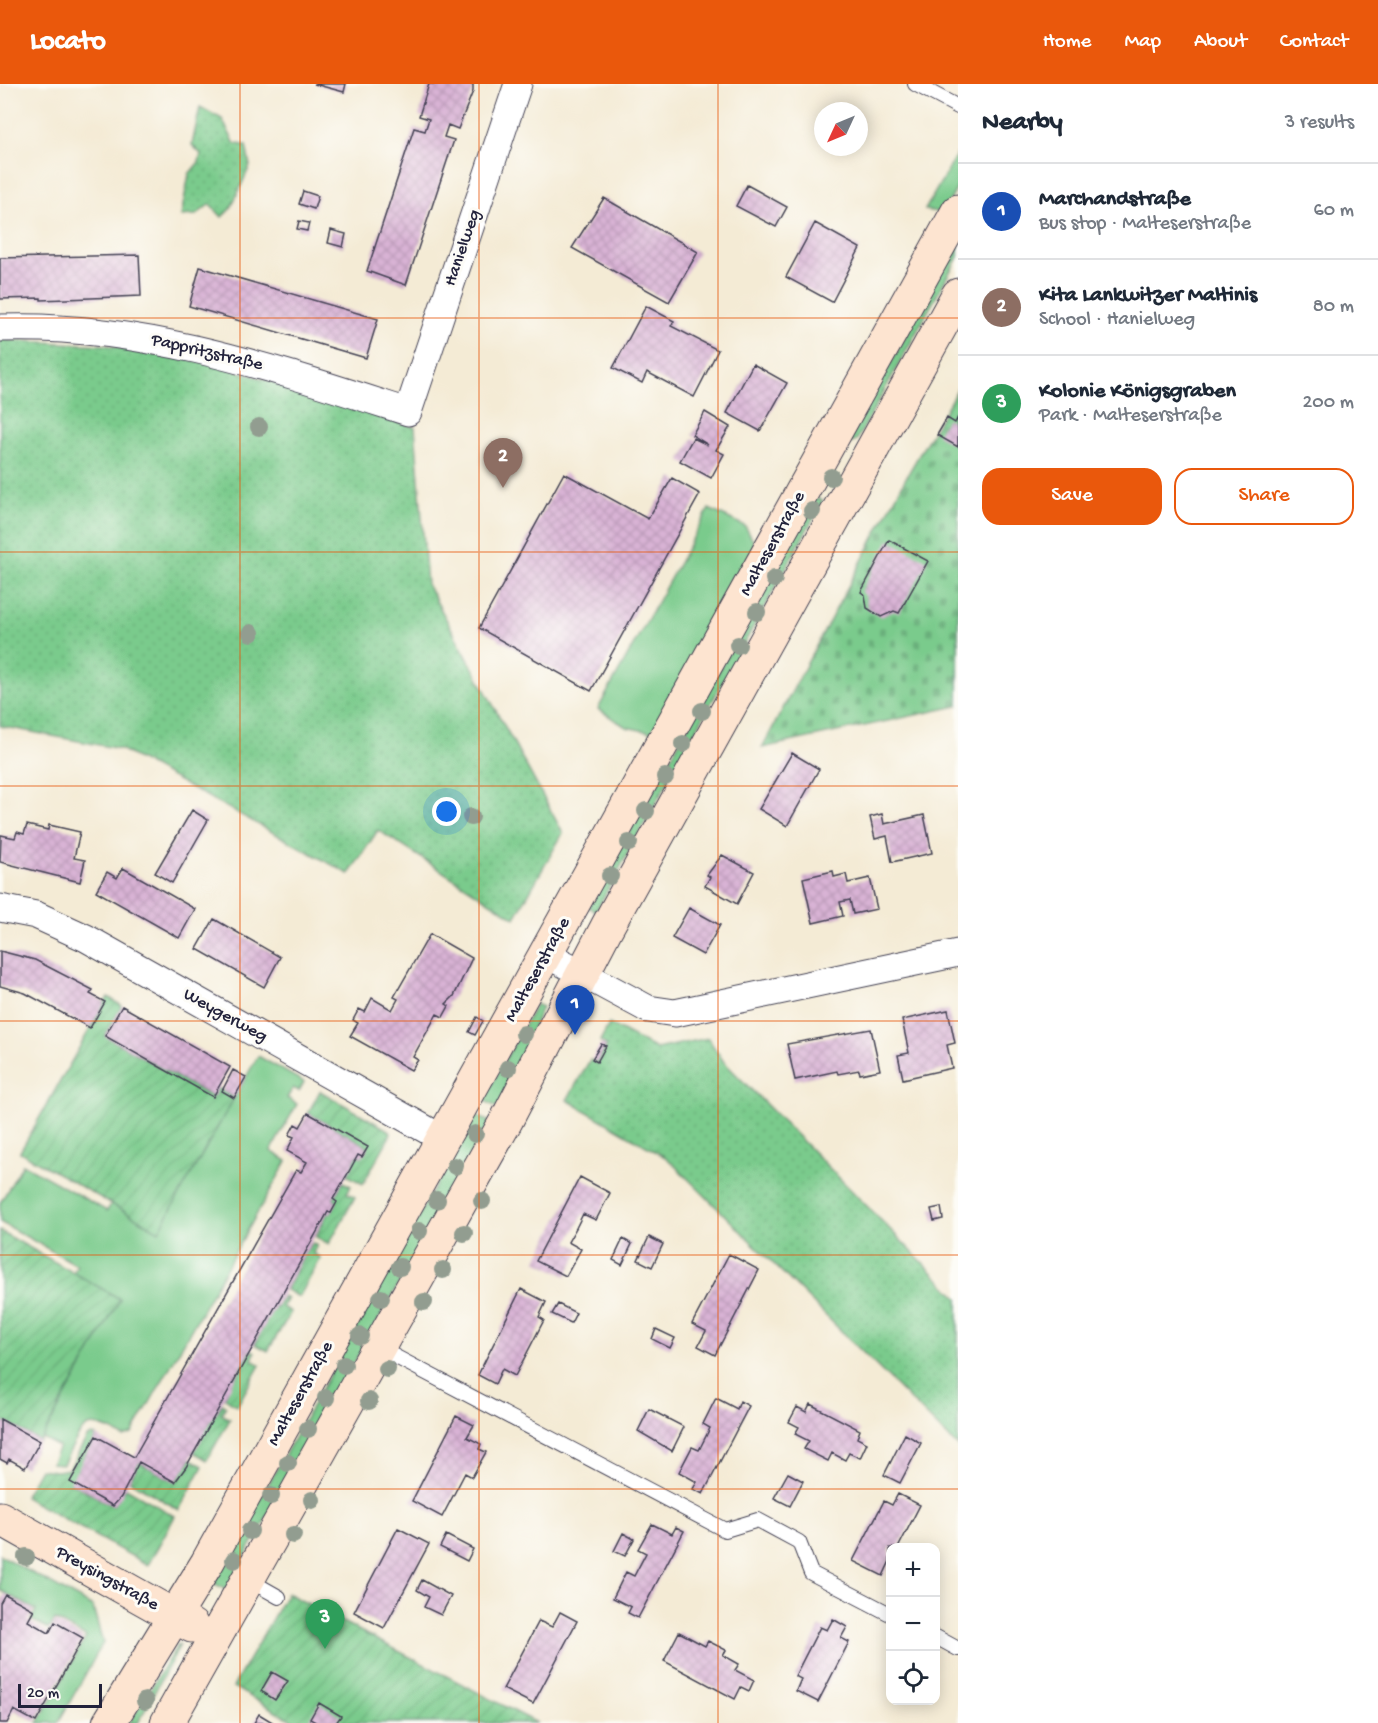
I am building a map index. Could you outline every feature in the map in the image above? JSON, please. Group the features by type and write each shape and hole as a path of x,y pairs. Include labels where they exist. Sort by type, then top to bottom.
{"main road":[{"name":"Malteserstraße","path":"110,1723 174,1616 443,1139 958,212"},
{"path":"167,1723 506,1121 583,975 958,295"},
{"path":"828,444 864,464"},
{"name":"Preysingstraße","path":"0,1518 215,1638"}],"street":[{"name":"Hanielweg","path":"408,412 518,84"},
{"name":"Pappritzstraße","path":"0,328 73,329 207,350 408,412"},
{"name":"Weygerweg","path":"0,908 36,915 86,938 443,1139"},
{"path":"546,954 648,1009 675,1013 958,953"}],"lane":[{"path":"915,84 958,107"},
{"path":"379,1348 725,1530 758,1521 768,1526 798,1542 811,1573 886,1611"},
{"path":"249,1580 279,1597"},
{"path":"940,1639 958,1649"}],"green space":[{"path":"200,107 222,119 235,144 246,145 250,166 231,208 222,217 210,204 196,215 181,216 189,174 199,162 201,154 192,145"},
{"path":"958,152 958,186 943,213 925,210"},
{"path":"958,238 958,257 857,440 851,443 849,441"},
{"path":"0,340 105,345 216,364 415,427 427,584 563,833 515,918 378,830 349,874 120,749 0,726"},
{"path":"958,388 958,706 762,748 909,472"},
{"path":"815,497 823,501 596,911 588,907"},
{"path":"709,509 745,526 756,546 654,733 626,727 598,709"},
{"path":"108,997 122,1006 105,1036 212,1097 218,1088 234,1098 159,1231 20,1152"},
{"path":"536,1004 542,1007 498,1108 483,1100"},
{"path":"609,1024 656,1049 708,1038 724,1062 958,1298 958,1447 667,1158 567,1100 590,1060 597,1063 607,1046 600,1041"},
{"path":"258,1056 304,1082 299,1091 293,1088 287,1098 297,1104 271,1151 287,1161 132,1434 124,1437 91,1425 80,1433 63,1464 51,1463 59,1447 42,1438 120,1299 73,1273 77,1265 0,1222 0,1203 23,1164 107,1211 111,1204 159,1230"},
{"path":"320,1091 390,1131 391,1134 363,1184 347,1175 358,1155 362,1157 368,1147 308,1113"},
{"path":"475,1115 490,1122 226,1590 213,1583"},
{"path":"343,1182 351,1186 347,1193 355,1197 329,1244 316,1237 328,1212 331,1213 337,1202 333,1199"},
{"path":"0,1231 120,1299 40,1441 0,1419"},
{"path":"313,1243 317,1245 313,1253 321,1258 299,1297 286,1290 306,1251"},
{"path":"283,1296 287,1298 282,1307 291,1312 268,1351 255,1344 274,1306 277,1307"},
{"path":"252,1350 255,1352 252,1360 260,1365 237,1406 225,1398 229,1387"},
{"path":"222,1404 226,1406 221,1414 230,1419 207,1460 194,1452 198,1441"},
{"path":"96,1436 71,1483 113,1506 126,1488 175,1516 148,1565 24,1497 40,1469 56,1471 69,1469 87,1437"},
{"path":"191,1459 203,1466 179,1510 130,1481 139,1462 175,1482"},
{"path":"0,1555 93,1607 103,1643 58,1723 38,1723 86,1637 55,1620 49,1629 31,1620 36,1610 0,1590"},
{"path":"287,1593 537,1723 297,1723 233,1687"},
{"path":"180,1645 138,1723 129,1723 177,1646"}],"building":[{"path":"314,84 346,84 344,92"},
{"path":"429,84 473,84 473,91 458,129 448,125 444,137 454,140 406,285 367,271 414,128 425,131 429,119 419,116"},
{"path":"747,185 787,207 776,227 736,206"},
{"path":"303,191 318,196 314,209 299,204"},
{"path":"604,198 698,252 669,302 572,248"},
{"path":"299,221 309,223 307,231 297,229"},
{"path":"815,223 860,248 832,302 786,277"},
{"path":"331,230 346,234 343,247 328,243"},
{"path":"139,255 141,296 41,300 41,298 0,299 0,258"},
{"path":"200,267 378,319 366,358 189,306"},
{"path":"646,306 674,321 671,326 718,350 694,397 647,372 642,383 613,368"},
{"path":"753,364 787,383 760,431 727,413"},
{"path":"705,412 730,427 716,450 724,454 711,478 680,461 693,438 708,445 692,435"},
{"path":"958,417 958,447 937,435 947,418 955,423"},
{"path":"564,473 648,519 672,478 700,494 591,691 479,628"},
{"path":"889,540 928,561 899,613 894,611 881,617 867,608 865,595 861,592"},
{"path":"792,753 819,769 787,826 759,809"},
{"path":"192,810 208,820 172,883 155,873"},
{"path":"882,814 884,824 924,815 932,853 892,862 887,836 875,839 870,817"},
{"path":"27,825 48,830 49,825 80,832 74,858 85,860 80,882 0,862 1,835 15,838 17,832 24,834"},
{"path":"722,855 754,872 737,904 705,886 710,877 707,875"},
{"path":"123,868 195,909 179,938 96,891 107,872 117,878"},
{"path":"833,871 834,877 846,874 848,883 870,878 877,909 853,914 850,900 840,902 843,916 813,923 803,878"},
{"path":"689,908 720,925 703,955 672,938"},
{"path":"214,919 280,957 264,987 197,949"},
{"path":"430,934 472,958 454,996 446,1004 449,1006 443,1017 437,1014 413,1057 418,1060 411,1070 350,1036 358,1023 353,1020 359,1009 365,1012 372,998 392,1010 398,999 394,997"},
{"path":"0,951 35,960 93,990 90,994 105,1002 90,1028 25,993 0,986"},
{"path":"122,1006 230,1067 213,1097 105,1036"},
{"path":"948,1010 955,1043 947,1045 952,1068 903,1079 898,1055 909,1053 902,1020"},
{"path":"477,1017 483,1021 475,1035 469,1032"},
{"path":"871,1029 880,1070 860,1074 859,1070 838,1074 837,1071 795,1080 787,1044"},
{"path":"601,1044 606,1046 597,1062 592,1059"},
{"path":"233,1070 246,1077 234,1098 222,1091"},
{"path":"308,1113 368,1147 362,1157 358,1155 333,1199 337,1202 331,1213 328,1212 186,1467 175,1482 139,1462 121,1497 113,1506 70,1482 96,1436 134,1457 296,1170 301,1172 307,1162 287,1151 294,1137 289,1135 295,1124 300,1127"},
{"path":"580,1177 610,1193 596,1220 583,1214 568,1242 581,1249 566,1276 536,1261"},
{"path":"941,1207 943,1219 934,1221 931,1209"},
{"path":"649,1237 663,1244 652,1267 638,1260"},
{"path":"623,1239 632,1244 622,1265 613,1260"},
{"path":"729,1254 759,1270 715,1355 698,1346 706,1331 692,1324"},
{"path":"521,1289 546,1302 539,1317 544,1320 515,1376 502,1369 495,1384 478,1375"},
{"path":"558,1304 576,1313 571,1323 552,1314"},
{"path":"656,1329 675,1338 670,1348 652,1339"},
{"path":"716,1398 737,1409 740,1401 749,1406 703,1494 693,1489 697,1482 679,1472 692,1447 699,1450 710,1428 703,1424"},
{"path":"810,1404 860,1430 857,1438 867,1443 860,1458 849,1453 845,1460 832,1453 828,1461 804,1449 809,1441 795,1434 799,1427 789,1422 797,1407 806,1412"},
{"path":"649,1409 684,1427 672,1451 638,1431"},
{"path":"456,1416 474,1425 467,1437 481,1444 479,1449 486,1452 472,1477 465,1473 442,1517 412,1501"},
{"path":"0,1419 40,1441 25,1468 9,1459 7,1463 0,1459"},
{"path":"905,1434 921,1443 900,1483 884,1475"},
{"path":"788,1473 803,1481 790,1506 774,1498"},
{"path":"898,1494 920,1505 901,1543 886,1543 886,1570 883,1576 853,1561 884,1501 892,1505"},
{"path":"652,1524 672,1534 676,1527 684,1531 638,1618 628,1613 631,1607 613,1598 626,1572 634,1576 646,1553 638,1549"},
{"path":"398,1528 429,1544 384,1628 354,1612"},
{"path":"623,1533 634,1539 625,1556 614,1551"},
{"path":"446,1535 473,1549 467,1561 440,1547"},
{"path":"422,1580 451,1596 441,1615 424,1607 429,1597 417,1590"},
{"path":"5,1594 34,1610 28,1621 49,1633 55,1622 83,1638 36,1722 14,1710 7,1723 0,1723 0,1603"},
{"path":"560,1612 577,1621 533,1704 503,1689 539,1621 552,1627"},
{"path":"833,1619 847,1627 841,1638 849,1642 818,1702 796,1691 801,1679 795,1676 820,1627 827,1630"},
{"path":"679,1632 705,1646 708,1641 726,1650 723,1655 739,1664 735,1670 754,1680 749,1691 741,1687 735,1699 664,1661"},
{"path":"272,1672 288,1681 275,1700 261,1691"},
{"path":"319,1703 341,1716 336,1723 317,1723 310,1719"},
{"path":"259,1714 274,1723 254,1723"}],"place":[{"name":"Kita Lankwitzer Maltinis","path":"503,488"},
{"name":"Marchandstraße","path":"575,1035"},
{"name":"Kolonie Königsgraben","path":"325,1649"}]}
